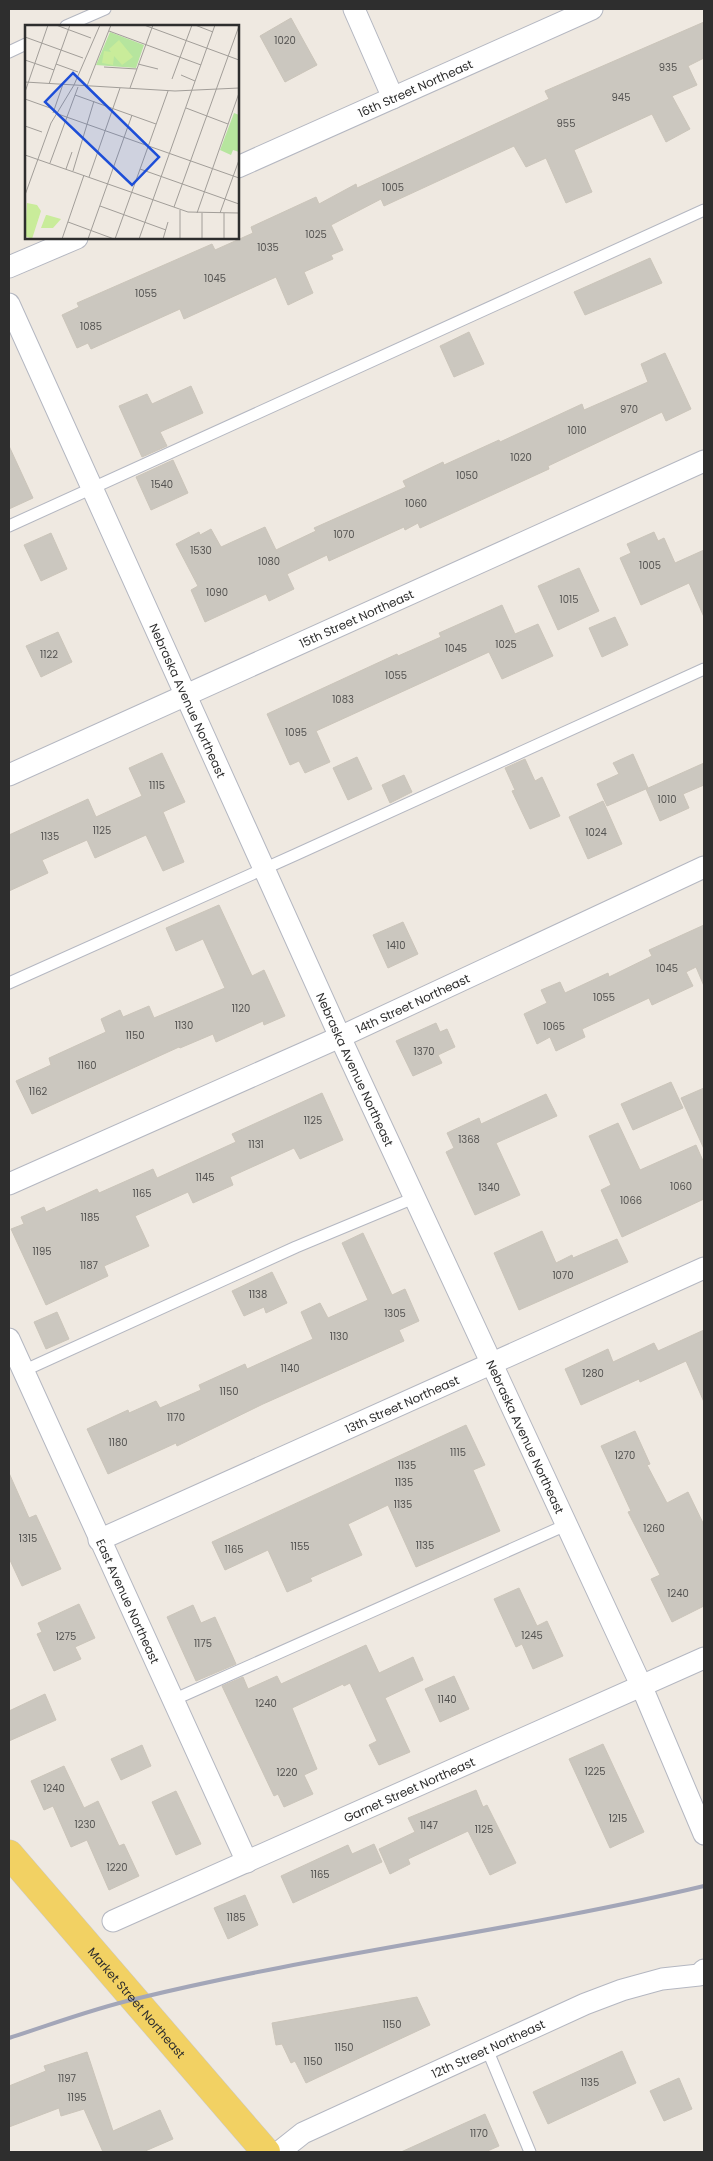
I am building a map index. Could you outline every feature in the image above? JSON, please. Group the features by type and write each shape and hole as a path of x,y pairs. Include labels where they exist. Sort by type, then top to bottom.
{"main road":[{"name":"Market Street Northeast","path":"9,1854 266,2152"}],"street":[{"path":"354,9 393,98"},
{"name":"16th Street Northeast","path":"239,167 592,9"},
{"path":"9,268 75,239"},
{"name":"Nebraska Avenue Northeast","path":"9,304 340,1037 491,1365 642,1685 704,1834"},
{"name":"15th Street Northeast","path":"9,775 704,461"},
{"name":"14th Street Northeast","path":"9,1184 340,1037 704,867"},
{"name":"13th Street Northeast","path":"100,1540 704,1268"},
{"name":"East Avenue Northeast","path":"9,1339 247,1862"},
{"name":"Garnet Street Northeast","path":"113,1921 704,1658"},
{"name":"12th Street Northeast","path":"279,2152 303,2133 622,1990 662,1978 702,1977"}],"lane":[{"path":"68,25 105,9"},
{"path":"9,52 25,44"},
{"path":"9,526 704,210"},
{"path":"9,983 704,668"},
{"path":"23,1371 296,1247 414,1198"},
{"path":"173,1700 566,1525"},
{"path":"487,2049 530,2152"}],"building":[{"path":"291,18 317,65 285,82 260,36"},
{"path":"704,22 704,58 688,66 697,85 672,96 690,129 666,142 652,114 574,150 592,192 566,203 546,158 526,167 514,146 384,206 381,199 331,225 343,250 331,255 333,259 304,272 313,293 288,305 276,277 184,319 180,309 91,349 88,343 77,348 62,315 79,307 77,303 212,244 215,250 253,233 251,227 316,197 319,204 356,184 357,188 549,99 545,91"},
{"path":"650,258 662,283 585,315 574,292"},
{"path":"469,332 484,364 454,377 440,346"},
{"path":"665,353 691,409 666,421 662,412 548,466 549,469 420,528 418,523 405,530 404,527 329,561 327,555 287,574 294,589 269,601 266,594 205,622 191,590 198,586 176,544 199,532 200,535 211,529 221,547 265,527 276,550 316,531 314,528 406,487 403,481 443,462 444,465 499,440 500,442 582,404 584,410 648,382 641,364"},
{"path":"191,386 203,413 160,432 167,446 142,457 119,406 147,394 152,404"},
{"path":"9,446 33,498 9,509"},
{"path":"173,460 188,493 151,510 136,477"},
{"path":"654,532 658,541 664,538 675,563 704,550 704,617 689,583 641,605 620,558 631,553 627,544"},
{"path":"51,533 67,569 41,581 24,545"},
{"path":"579,568 599,611 558,630 538,586"},
{"path":"502,605 515,634 538,624 553,656 502,679 489,652 316,731 330,762 305,773 299,761 290,765 267,714 397,654 398,656 441,637 439,633"},
{"path":"615,617 628,645 602,657 589,628"},
{"path":"58,632 72,662 41,677 26,646"},
{"path":"162,753 185,802 163,812 184,862 163,871 146,835 95,858 87,840 42,860 48,873 9,891 9,835 88,799 96,817 142,796 129,768"},
{"path":"633,754 648,788 607,806 597,784 619,774 613,763"},
{"path":"357,757 372,789 348,800 333,768"},
{"path":"525,759 535,781 542,777 560,816 530,829 512,791 515,790 505,768"},
{"path":"704,763 704,785 683,794 689,808 660,821 646,789"},
{"path":"404,775 412,792 390,803 382,785"},
{"path":"603,801 622,844 588,859 569,817"},
{"path":"219,905 252,976 264,970 285,1016 264,1025 263,1021 216,1042 213,1034 179,1047 32,1114 16,1081 51,1065 49,1058 106,1032 101,1019 120,1010 123,1017 149,1006 154,1018 225,988 203,939 176,951 166,928"},
{"path":"403,922 418,954 388,968 373,935"},
{"path":"704,925 704,986 696,967 686,972 693,986 652,1005 649,998 582,1029 585,1037 556,1051 550,1037 537,1044 524,1014 547,1003 541,990 560,982 565,993 608,973 609,977 652,956 649,950"},
{"path":"436,1023 440,1032 447,1029 455,1047 438,1055 442,1063 413,1076 396,1041"},
{"path":"671,1082 683,1108 633,1130 621,1104"},
{"path":"704,1088 704,1149 681,1098"},
{"path":"322,1093 343,1140 300,1159 294,1148 230,1177 233,1185 193,1203 188,1192 135,1216 149,1246 104,1266 108,1276 46,1305 11,1229 24,1224 21,1217 44,1207 46,1212 97,1189 99,1193 153,1169 157,1178 236,1142 232,1134"},
{"path":"546,1094 557,1116 496,1143 520,1195 475,1215 446,1152 454,1148 447,1133 479,1118 481,1124"},
{"path":"618,1123 640,1170 696,1145 704,1163 704,1199 622,1237 601,1190 611,1185 589,1136"},
{"path":"542,1231 556,1263 572,1255 573,1258 617,1239 628,1262 519,1310 494,1253"},
{"path":"363,1233 392,1295 405,1289 419,1321 399,1330 404,1341 263,1404 177,1446 176,1443 108,1474 87,1429 128,1410 129,1413 156,1401 160,1408 201,1390 199,1385 245,1364 247,1369 313,1339 301,1312 320,1303 328,1318 368,1300 342,1243"},
{"path":"272,1272 287,1303 266,1313 264,1307 244,1316 232,1291"},
{"path":"57,1312 69,1339 46,1349 34,1322"},
{"path":"704,1330 704,1402 686,1361 640,1382 639,1379 581,1405 565,1369 608,1349 613,1362 654,1343 658,1351"},
{"path":"466,1425 485,1465 473,1470 500,1531 416,1567 388,1505 348,1524 362,1555 310,1578 312,1581 287,1592 268,1550 225,1570 212,1542"},
{"path":"635,1431 650,1464 647,1465 667,1503 688,1492 704,1525 704,1606 672,1622 651,1579 660,1575 628,1512 631,1511 601,1446"},
{"path":"9,1473 29,1518 36,1515 61,1569 22,1586 9,1558"},
{"path":"519,1588 537,1626 547,1621 563,1656 533,1669 522,1644 516,1647 494,1599"},
{"path":"79,1604 95,1638 75,1647 81,1659 54,1671 37,1634 42,1632 38,1623"},
{"path":"193,1605 201,1623 215,1617 236,1664 196,1681 167,1617"},
{"path":"366,1645 379,1673 413,1657 423,1680 385,1698 410,1752 379,1765 369,1745 377,1741 350,1683 344,1686 343,1684 292,1708 317,1769 304,1775 313,1794 284,1807 278,1794 274,1796 222,1686 243,1677 248,1689 277,1676 281,1684"},
{"path":"454,1676 469,1709 440,1722 425,1689"},
{"path":"45,1694 56,1720 9,1741 9,1711"},
{"path":"603,1744 644,1832 610,1848 569,1759"},
{"path":"142,1745 151,1766 121,1780 111,1759"},
{"path":"64,1766 84,1808 98,1801 119,1846 124,1844 139,1876 109,1890 87,1840 71,1847 53,1806 44,1810 31,1781"},
{"path":"476,1790 483,1807 487,1805 516,1863 490,1875 468,1831 408,1859 410,1864 390,1874 379,1849 415,1832 408,1818"},
{"path":"176,1791 201,1844 176,1855 152,1802"},
{"path":"374,1844 382,1862 293,1903 281,1876 348,1845 352,1854"},
{"path":"245,1895 258,1925 228,1939 214,1908"},
{"path":"417,1997 430,2025 306,2083 295,2061 291,2063 282,2044 276,2045 272,2023"},
{"path":"622,2051 636,2083 548,2124 533,2092"},
{"path":"87,2052 113,2131 160,2110 173,2139 143,2152 103,2152 84,2109 61,2116 59,2108 9,2127 9,2086 46,2071 44,2066"},
{"path":"679,2078 692,2109 664,2121 650,2091"},
{"path":"485,2114 499,2146 485,2152 401,2152"}],"railway":[{"path":"9,2038 103,2007 206,1983 277,1968 562,1916 704,1886"}]}
